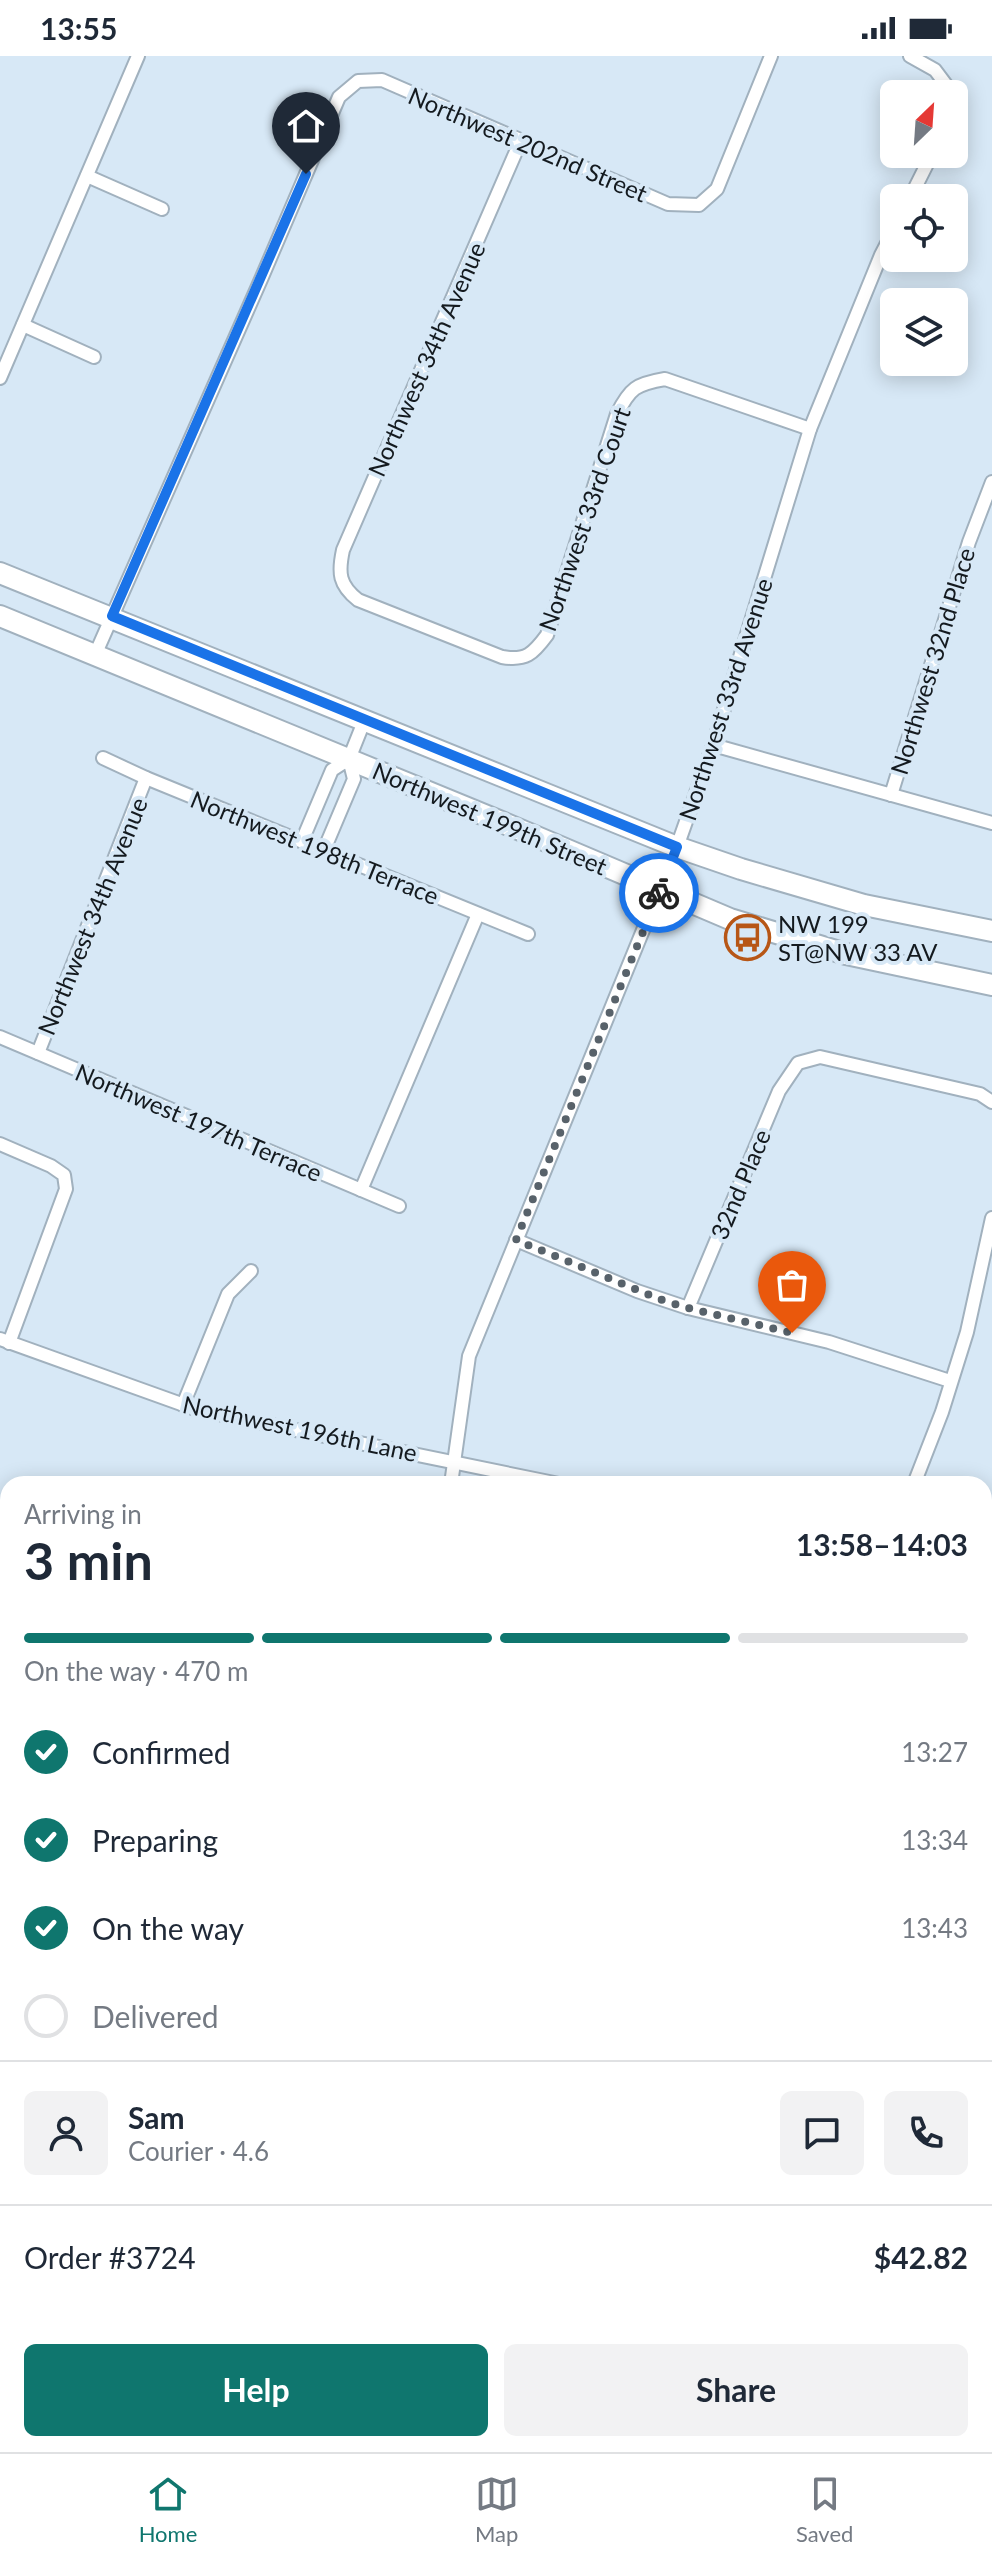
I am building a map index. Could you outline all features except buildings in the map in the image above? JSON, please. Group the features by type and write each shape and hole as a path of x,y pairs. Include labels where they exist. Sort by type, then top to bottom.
{"main road":[{"name":"Northwest 199th Street","path":"0,573 677,847 864,905 992,931"},
{"name":"Northwest 199th Street","path":"0,616 730,919 846,954 992,985"}],"street":[{"path":"0,378 138,56"},
{"name":"Northwest 202nd Street","path":"112,616 339,97 358,81 382,80 668,204 699,205 717,189 771,56"},
{"path":"910,56 935,70 943,80"},
{"name":"Northwest 34th Avenue","path":"521,140 339,565 346,591 358,600 502,657 517,659 527,656"},
{"path":"87,176 162,209"},
{"name":"Northwest 33rd Avenue","path":"452,1476 469,1356 677,847 713,745 810,429 880,263"},
{"path":"23,325 94,357"},
{"name":"Northwest 33rd Court","path":"527,656 547,635 617,414 627,394 642,383 665,379 810,429"},
{"name":"Northwest 32nd Place","path":"891,795 969,542 992,482"},
{"path":"95,655 112,616"},
{"path":"302,841 332,770 349,759 365,719"},
{"path":"713,745 992,823"},
{"name":"Northwest 198th Terrace","path":"103,758 528,934"},
{"path":"324,850 354,779 349,759"},
{"name":"Northwest 34th Avenue","path":"38,1053 146,778"},
{"path":"361,1190 478,914"},
{"name":"Northwest 197th Terrace","path":"0,1037 399,1206"},
{"name":"32nd Place","path":"688,1308 779,1091 798,1063 820,1057 980,1094 992,1102"},
{"path":"0,1144 51,1166 64,1175 66,1189 4,1341"},
{"path":"917,1476 942,1412 967,1332 992,1218"},
{"path":"516,1240 637,1291 688,1308 829,1342 950,1381"},
{"path":"183,1405 228,1294 251,1271"},
{"name":"Northwest 196th Lane","path":"4,1341 198,1410 521,1476"}],"way so far":[{"path":"659,893 516,1240 662,1300 792,1333"}],"place":[{"name":"NW 199 ST@NW 33 AV","path":"747,937"}],"route":[{"path":"306,174 112,616 677,847 659,893"}]}
